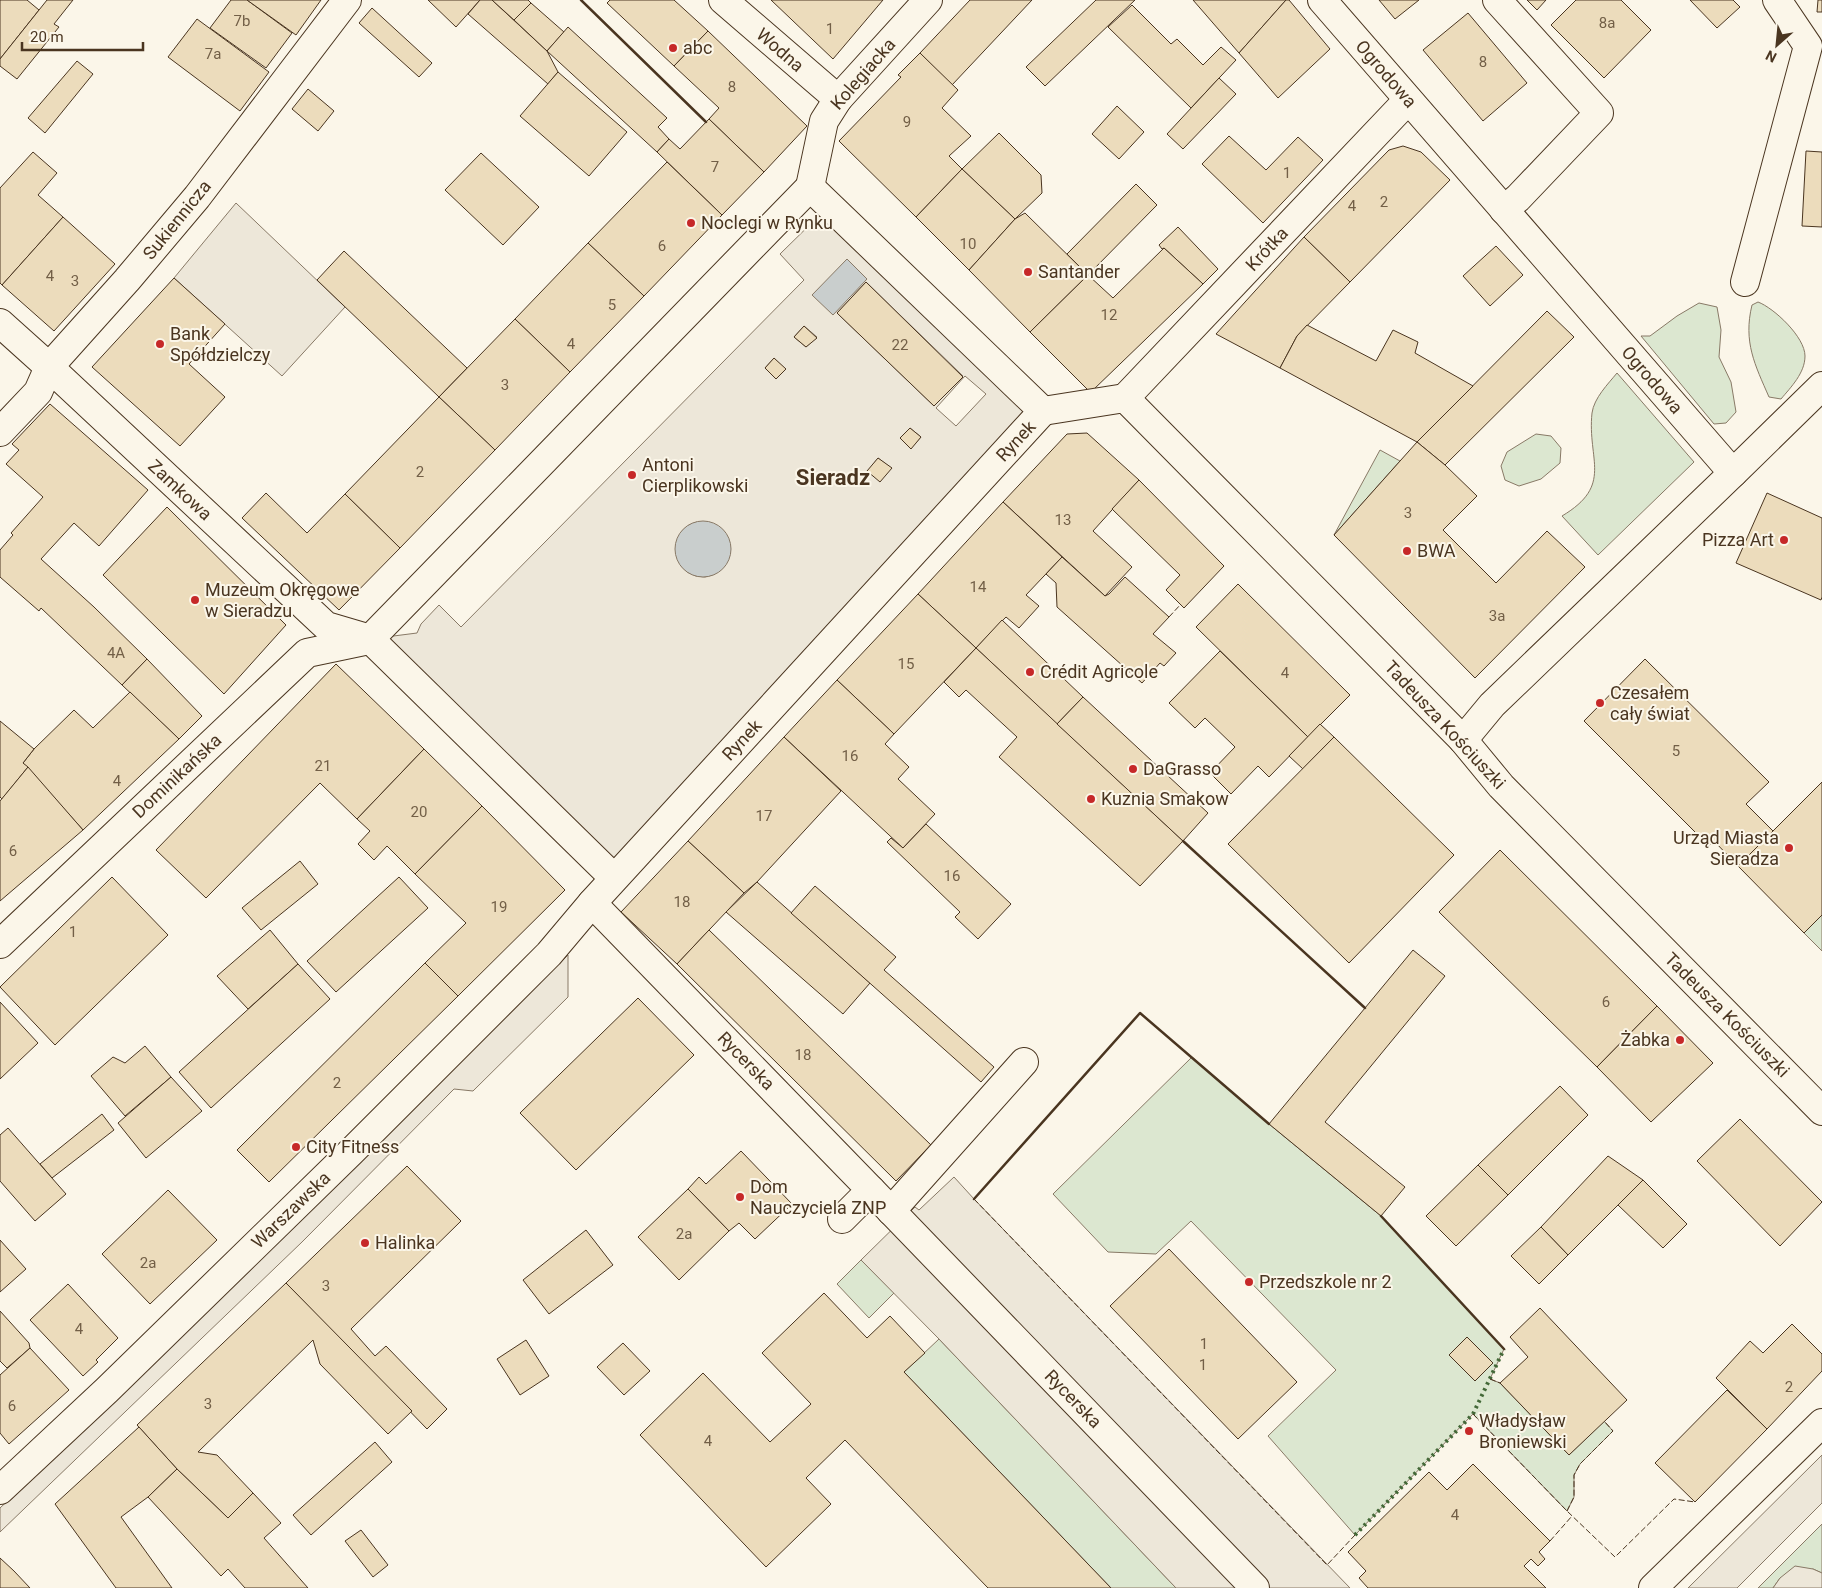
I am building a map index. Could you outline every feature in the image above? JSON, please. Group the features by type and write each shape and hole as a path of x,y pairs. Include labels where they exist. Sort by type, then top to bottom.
{"street":[{"name":"Sukiennicza","path":"0,432 38,392 49,367 127,280 197,197 347,0"},
{"name":"Wodna","path":"723,0 838,99"},
{"name":"Kolegiacka","path":"810,187 824,121 838,99 928,0"},
{"name":"Ogrodowa","path":"1322,0 1733,473"},
{"path":"1497,0 1599,113 1518,198 1504,210"},
{"path":"1745,282 1808,46 1777,0"},
{"name":"Krótka","path":"1125,398 1408,100"},
{"path":"614,878 370,639 810,187"},
{"name":"Rynek","path":"614,878 1043,411 810,187"},
{"name":"Zamkowa","path":"0,324 49,367 326,626 370,639"},
{"path":"1464,740 1492,705 1822,386"},
{"path":"1043,411 1125,398"},
{"name":"Tadeusza Kościuszki","path":"1125,398 1464,740 1501,786 1822,1111"},
{"name":"Dominikańska","path":"0,944 307,654 370,639"},
{"name":"Warszawska","path":"0,1490 107,1390 352,1151 549,954 614,878"},
{"name":"Rycerska","path":"592,903 1255,1588"},
{"path":"891,1211 1024,1062"},
{"path":"842,1219 871,1190"},
{"path":"1653,1588 1822,1423"}],"green space":[{"path":"1758,302 1772,310 1788,324 1804,348 1803,368 1781,399 1769,397 1752,353 1749,330 1750,318 1752,305"},
{"path":"1699,303 1717,307 1721,330 1719,357 1731,382 1736,412 1726,423 1714,424 1641,336 1650,336 1677,316"},
{"path":"1617,373 1694,462 1598,555 1562,516 1578,505 1588,493 1593,482 1595,471 1591,430 1593,407 1598,397"},
{"path":"1536,434 1551,436 1561,448 1560,463 1541,479 1519,486 1505,480 1501,466 1507,452"},
{"path":"1380,450 1400,461 1334,535"},
{"path":"1822,915 1822,951 1804,933"},
{"path":"1192,1057 1269,1124 1381,1216 1504,1349 1490,1379 1500,1383 1569,1455 1604,1421 1613,1431 1580,1464 1574,1475 1574,1497 1567,1511 1473,1414 1355,1535 1268,1436 1336,1370 1191,1221 1156,1254 1108,1252 1053,1194"},
{"path":"861,1260 894,1293 869,1318 837,1284"},
{"path":"939,1339 1176,1588 1111,1588 904,1372"},
{"path":"1822,1524 1822,1573 1813,1569 1780,1578 1773,1588 1758,1588"}],"shaded area":[{"path":"236,203 345,307 282,376 174,278"},
{"path":"830,205 1043,411 614,878 370,639 417,633 421,624 439,605 461,627 804,280 780,254","holes":["866,282 963,376 934,406 837,313","804,326 817,337 806,347 794,337","774,358 785,369 776,379 765,368","965,376 986,394 956,426 936,408","910,428 921,437 911,448 900,438","878,458 891,468 868,471","697,522 715,574 705,577 696,576 687,572 681,565 682,531 689,525"]},
{"path":"847,259 867,279 833,315 812,295"},
{"path":"703,521 723,529 731,549 723,569 703,577 683,569 675,549 683,529"},
{"path":"568,955 568,997 473,1091 454,1089 302,1242 0,1532 0,1508 113,1402"},
{"path":"954,1177 1350,1588 1176,1588 939,1339 861,1260 915,1207 919,1210"},
{"path":"1822,1455 1822,1503 1737,1588 1688,1588"},
{"path":"1795,1566 1813,1569 1822,1573 1822,1588 1773,1588 1780,1578"}],"building":[{"path":"0,0 27,0 39,10 0,59"},
{"path":"47,0 73,0 54,24 59,27 17,79 0,66 0,59"},
{"path":"231,0 247,0 292,33 266,68 210,28"},
{"path":"247,0 321,0 296,35"},
{"path":"428,0 480,0 456,27"},
{"path":"480,0 492,0 547,51 558,72 548,84 468,14"},
{"path":"492,0 528,0 531,3 514,20"},
{"name":"abc","path":"610,0 674,0 708,31 674,66 607,3"},
{"path":"771,0 883,0 833,59"},
{"path":"970,0 1032,0 952,85 920,53"},
{"path":"1096,0 1135,0 1045,86 1026,67"},
{"path":"1193,0 1286,0 1239,53"},
{"path":"1286,0 1289,0 1330,49 1278,98 1239,53"},
{"path":"1379,0 1419,0 1395,19"},
{"path":"1527,0 1546,0 1537,10"},
{"path":"1576,0 1621,0 1651,30 1604,78 1551,25"},
{"path":"1690,0 1733,0 1740,7 1717,28"},
{"path":"1818,0 1822,0 1822,12 1817,12"},
{"path":"531,3 564,32 547,51 514,20"},
{"path":"1132,5 1171,44 1177,39 1203,65 1221,47 1236,60 1191,108 1108,27"},
{"path":"372,8 432,63 419,77 359,23"},
{"path":"1468,13 1527,83 1483,121 1423,50"},
{"path":"197,19 269,72 240,111 168,57"},
{"path":"568,27 667,118 658,127 669,139 657,152 547,51"},
{"path":"708,31 807,126 764,172 709,119 719,108 674,66"},
{"path":"920,53 958,90 942,108 971,136 949,156 962,169 916,217 839,141 901,77 898,75"},
{"path":"77,61 93,74 45,133 28,118"},
{"path":"558,72 627,132 589,176 520,116"},
{"path":"1219,78 1236,94 1183,149 1167,134"},
{"path":"308,89 334,111 318,131 292,109"},
{"path":"1117,106 1144,132 1119,159 1092,134"},
{"path":"709,119 764,172 722,215 657,152 669,139 680,149"},
{"path":"999,133 1041,175 1042,193 1015,219 962,169"},
{"path":"1229,136 1266,170 1298,137 1323,160 1263,223 1202,164"},
{"path":"1403,146 1421,152 1450,180 1350,282 1304,237 1389,150"},
{"path":"1806,151 1822,152 1822,227 1802,226"},
{"path":"33,152 57,173 38,195 63,217 2,285 0,283 0,188"},
{"path":"481,153 539,207 503,245 445,190"},
{"path":"667,162 722,215 644,296 588,243"},
{"path":"962,169 1015,219 969,270 916,217"},
{"path":"1136,184 1157,205 1088,275 1067,254"},
{"name":"Santander","path":"1025,213 1088,275 1030,332 969,270 1015,219"},
{"path":"63,217 115,264 54,331 2,285"},
{"path":"1178,227 1218,269 1203,284 1159,245"},
{"path":"1304,237 1350,282 1297,336 1280,368 1216,334"},
{"path":"588,243 644,296 570,372 515,319"},
{"path":"1496,246 1523,275 1490,306 1463,276"},
{"path":"1164,248 1203,284 1092,391 1089,391 1030,332 1088,275 1113,298"},
{"path":"344,251 467,368 439,397 317,280"},
{"name":"Bank Spółdzielczy","path":"174,278 225,324 189,364 225,397 180,446 92,367"},
{"path":"866,282 963,377 934,406 837,313"},
{"path":"1547,311 1574,337 1445,465 1417,442"},
{"path":"515,319 570,372 495,450 439,397"},
{"path":"1307,325 1376,361 1393,330 1418,342 1415,353 1473,386 1417,442 1280,368 1297,336"},
{"path":"804,326 817,338 806,347 794,337"},
{"path":"774,358 786,369 776,379 765,368"},
{"path":"439,397 495,450 400,548 345,494"},
{"path":"50,404 148,490 99,546 74,523 41,559 147,659 122,685 41,608 39,611 0,577 0,550 13,535 11,533 43,497 6,464 19,450 12,444"},
{"path":"910,428 921,437 911,449 900,438"},
{"path":"1087,433 1139,480 1093,531 1132,567 1105,596 1003,502 1067,434"},
{"name":"BWA","path":"1417,442 1445,465 1477,496 1443,530 1496,583 1547,531 1585,567 1475,678 1334,535"},
{"path":"878,458 892,468 880,482 867,471"},
{"path":"1139,480 1224,566 1184,608 1166,590 1180,575 1112,509"},
{"name":"Muzeum Okręgowe w Sieradzu","path":"266,493 307,533 345,494 400,548 339,610 242,518"},
{"name":"Pizza Art","path":"1767,493 1822,518 1821,600 1736,563"},
{"path":"1003,502 1062,557 1026,595 1039,606 1019,628 1006,617 976,648 918,594"},
{"name":"Muzeum Okręgowe w Sieradzu","path":"167,507 286,625 224,694 103,575"},
{"path":"1062,557 1105,596 1125,577 1169,617 1153,634 1176,653 1164,666 1160,663 1142,683 1057,607 1056,583 1046,574"},
{"path":"1238,584 1350,695 1308,737 1196,627"},
{"path":"918,594 976,648 894,734 837,680"},
{"name":"Crédit Agricole","path":"1002,620 1083,697 1057,724 976,648"},
{"name":"Kuznia Smakow","path":"976,648 1183,841 1140,886 999,757 1017,737 966,690 959,697 944,682"},
{"path":"1220,651 1308,737 1269,777 1258,766 1231,794 1210,773 1235,747 1205,718 1195,728 1169,703"},
{"path":"147,659 202,716 179,739 122,685"},
{"path":"1645,659 1769,782 1746,804 1773,831 1738,866 1714,841 1709,846 1584,721"},
{"path":"336,664 424,749 357,819 320,783 206,898 156,850"},
{"path":"837,680 894,734 885,744 909,767 898,779 935,814 903,848 784,737"},
{"path":"130,692 179,739 83,830 23,763 34,749 74,710 93,728"},
{"name":"DaGrasso","path":"1083,697 1208,813 1183,841 1057,724"},
{"path":"0,721 34,749 23,763 28,767 2,799 0,797"},
{"path":"1320,724 1334,737 1303,769 1289,756"},
{"path":"784,737 841,791 757,882 744,893 688,841"},
{"path":"1334,737 1454,855 1349,963 1228,844"},
{"path":"424,749 482,806 415,874 387,846 374,860 358,844 370,831 357,819"},
{"path":"28,767 83,830 0,901 0,801"},
{"name":"Urząd Miasta Sieradza","path":"1822,782 1822,915 1804,933 1738,866"},
{"path":"482,806 565,890 458,996 425,963 466,923 415,874"},
{"path":"926,824 1011,904 978,939 955,917 960,912 887,842 891,838 903,848"},
{"path":"688,841 744,893 677,964 621,912"},
{"path":"1500,850 1657,1006 1597,1067 1439,912"},
{"path":"300,861 318,884 261,930 242,908"},
{"path":"112,877 168,935 55,1045 0,987"},
{"path":"399,877 428,908 336,992 307,961"},
{"path":"757,882 870,983 843,1014 726,912"},
{"path":"815,886 896,957 884,970 994,1067 981,1082 791,913"},
{"path":"270,930 298,964 248,1009 217,976"},
{"path":"709,930 931,1145 896,1181 677,964"},
{"path":"1413,950 1445,976 1325,1122 1405,1187 1381,1216 1269,1124"},
{"path":"425,963 458,996 269,1182 237,1150"},
{"path":"298,964 330,999 211,1108 179,1072"},
{"path":"638,998 694,1055 576,1170 520,1113"},
{"path":"0,1002 38,1043 0,1079"},
{"path":"1657,1006 1713,1063 1651,1122 1597,1067"},
{"path":"145,1046 171,1077 125,1116 91,1076 113,1057 125,1063"},
{"path":"171,1077 202,1111 146,1158 118,1123"},
{"path":"1560,1086 1588,1115 1508,1195 1478,1165"},
{"path":"102,1114 114,1130 52,1178 40,1164"},
{"path":"1740,1119 1822,1202 1780,1246 1697,1161"},
{"path":"8,1128 66,1194 35,1221 0,1181 0,1135"},
{"name":"Dom Nauczyciela ZNP","path":"741,1151 792,1204 755,1239 739,1223 729,1231 688,1189 699,1177 706,1184"},
{"path":"1608,1156 1643,1180 1568,1255 1541,1227"},
{"path":"1478,1165 1508,1195 1456,1246 1426,1216"},
{"path":"407,1166 461,1221 351,1329 375,1356 386,1346 447,1409 427,1429 286,1283"},
{"path":"1643,1180 1687,1224 1663,1248 1618,1205"},
{"path":"688,1189 729,1231 679,1280 638,1237"},
{"path":"168,1190 217,1240 150,1304 102,1254"},
{"path":"1541,1227 1568,1255 1539,1284 1511,1256"},
{"path":"586,1230 613,1265 549,1314 523,1280"},
{"path":"0,1240 26,1269 0,1292"},
{"path":"1169,1249 1297,1382 1238,1439 1110,1306"},
{"path":"286,1283 412,1411 388,1434 320,1364 313,1340 198,1452 217,1455 253,1493 228,1518 177,1469 137,1425"},
{"path":"68,1284 118,1338 96,1360 98,1362 83,1376 30,1320"},
{"path":"824,1293 867,1338 890,1316 925,1353 904,1372 1111,1588 988,1588 845,1440 806,1478 831,1504 766,1567 640,1435 703,1373 770,1442 811,1404 762,1353"},
{"path":"1540,1308 1627,1400 1569,1455 1500,1383 1528,1357 1510,1337"},
{"path":"0,1311 29,1343 30,1348 7,1368 0,1361"},
{"path":"1792,1324 1822,1354 1822,1371 1767,1429 1716,1378 1750,1341 1763,1353"},
{"path":"1467,1337 1493,1363 1475,1381 1449,1355"},
{"path":"526,1340 549,1376 520,1395 497,1359"},
{"path":"623,1343 650,1371 624,1395 597,1367"},
{"path":"30,1348 69,1390 9,1444 0,1433 0,1375"},
{"path":"1727,1390 1767,1429 1695,1502 1655,1463"},
{"path":"139,1427 177,1469 148,1497 121,1517 172,1588 116,1588 55,1504"},
{"path":"375,1442 392,1462 311,1535 293,1515"},
{"path":"1473,1464 1550,1541 1539,1552 1545,1559 1538,1566 1531,1559 1524,1566 1546,1588 1368,1588 1359,1578 1366,1571 1348,1552 1429,1472 1447,1490"},
{"path":"177,1469 228,1518 253,1493 281,1523 264,1538 308,1588 245,1588 228,1569 221,1576 148,1497"},
{"path":"361,1530 388,1565 373,1577 345,1541"},
{"path":"0,1558 14,1571 30,1588 0,1588"}],"hedge":[{"path":"1355,1535 1473,1414 1504,1349"}],"fence":[{"path":"1169,617 1181,604"},
{"path":"974,1199 1327,1565 1355,1535"},
{"path":"1490,1379 1500,1383"},
{"path":"1473,1414 1567,1511 1615,1557 1674,1499 1695,1502"},
{"path":"1567,1511 1574,1497 1574,1475 1580,1464 1613,1431 1604,1421"},
{"path":"1550,1541 1572,1516"}],"wall":[{"path":"581,0 706,122"},
{"path":"1183,841 1365,1008"},
{"path":"974,1199 1140,1013 1269,1124"},
{"path":"1381,1216 1504,1349"}],"place":[{"name":"abc","path":"673,48"},
{"name":"Noclegi w Rynku","path":"691,223"},
{"name":"Santander","path":"1028,272"},
{"name":"Bank Spółdzielczy","path":"160,344"},
{"name":"Antoni Cierplikowski","path":"632,475"},
{"name":"Pizza Art","path":"1784,540"},
{"name":"BWA","path":"1407,551"},
{"name":"Muzeum Okręgowe w Sieradzu","path":"195,600"},
{"name":"Crédit Agricole","path":"1030,672"},
{"name":"Czesałem cały świat","path":"1600,703"},
{"name":"DaGrasso","path":"1133,769"},
{"name":"Kuznia Smakow","path":"1091,799"},
{"name":"Urząd Miasta Sieradza","path":"1789,848"},
{"name":"Żabka","path":"1680,1040"},
{"name":"City Fitness","path":"296,1147"},
{"name":"Dom Nauczyciela ZNP","path":"740,1197"},
{"name":"Halinka","path":"365,1243"},
{"name":"Przedszkole nr 2","path":"1249,1282"},
{"name":"Władysław Broniewski","path":"1469,1431"}],"district":[{"name":"Sieradz","path":"833,477"}]}
